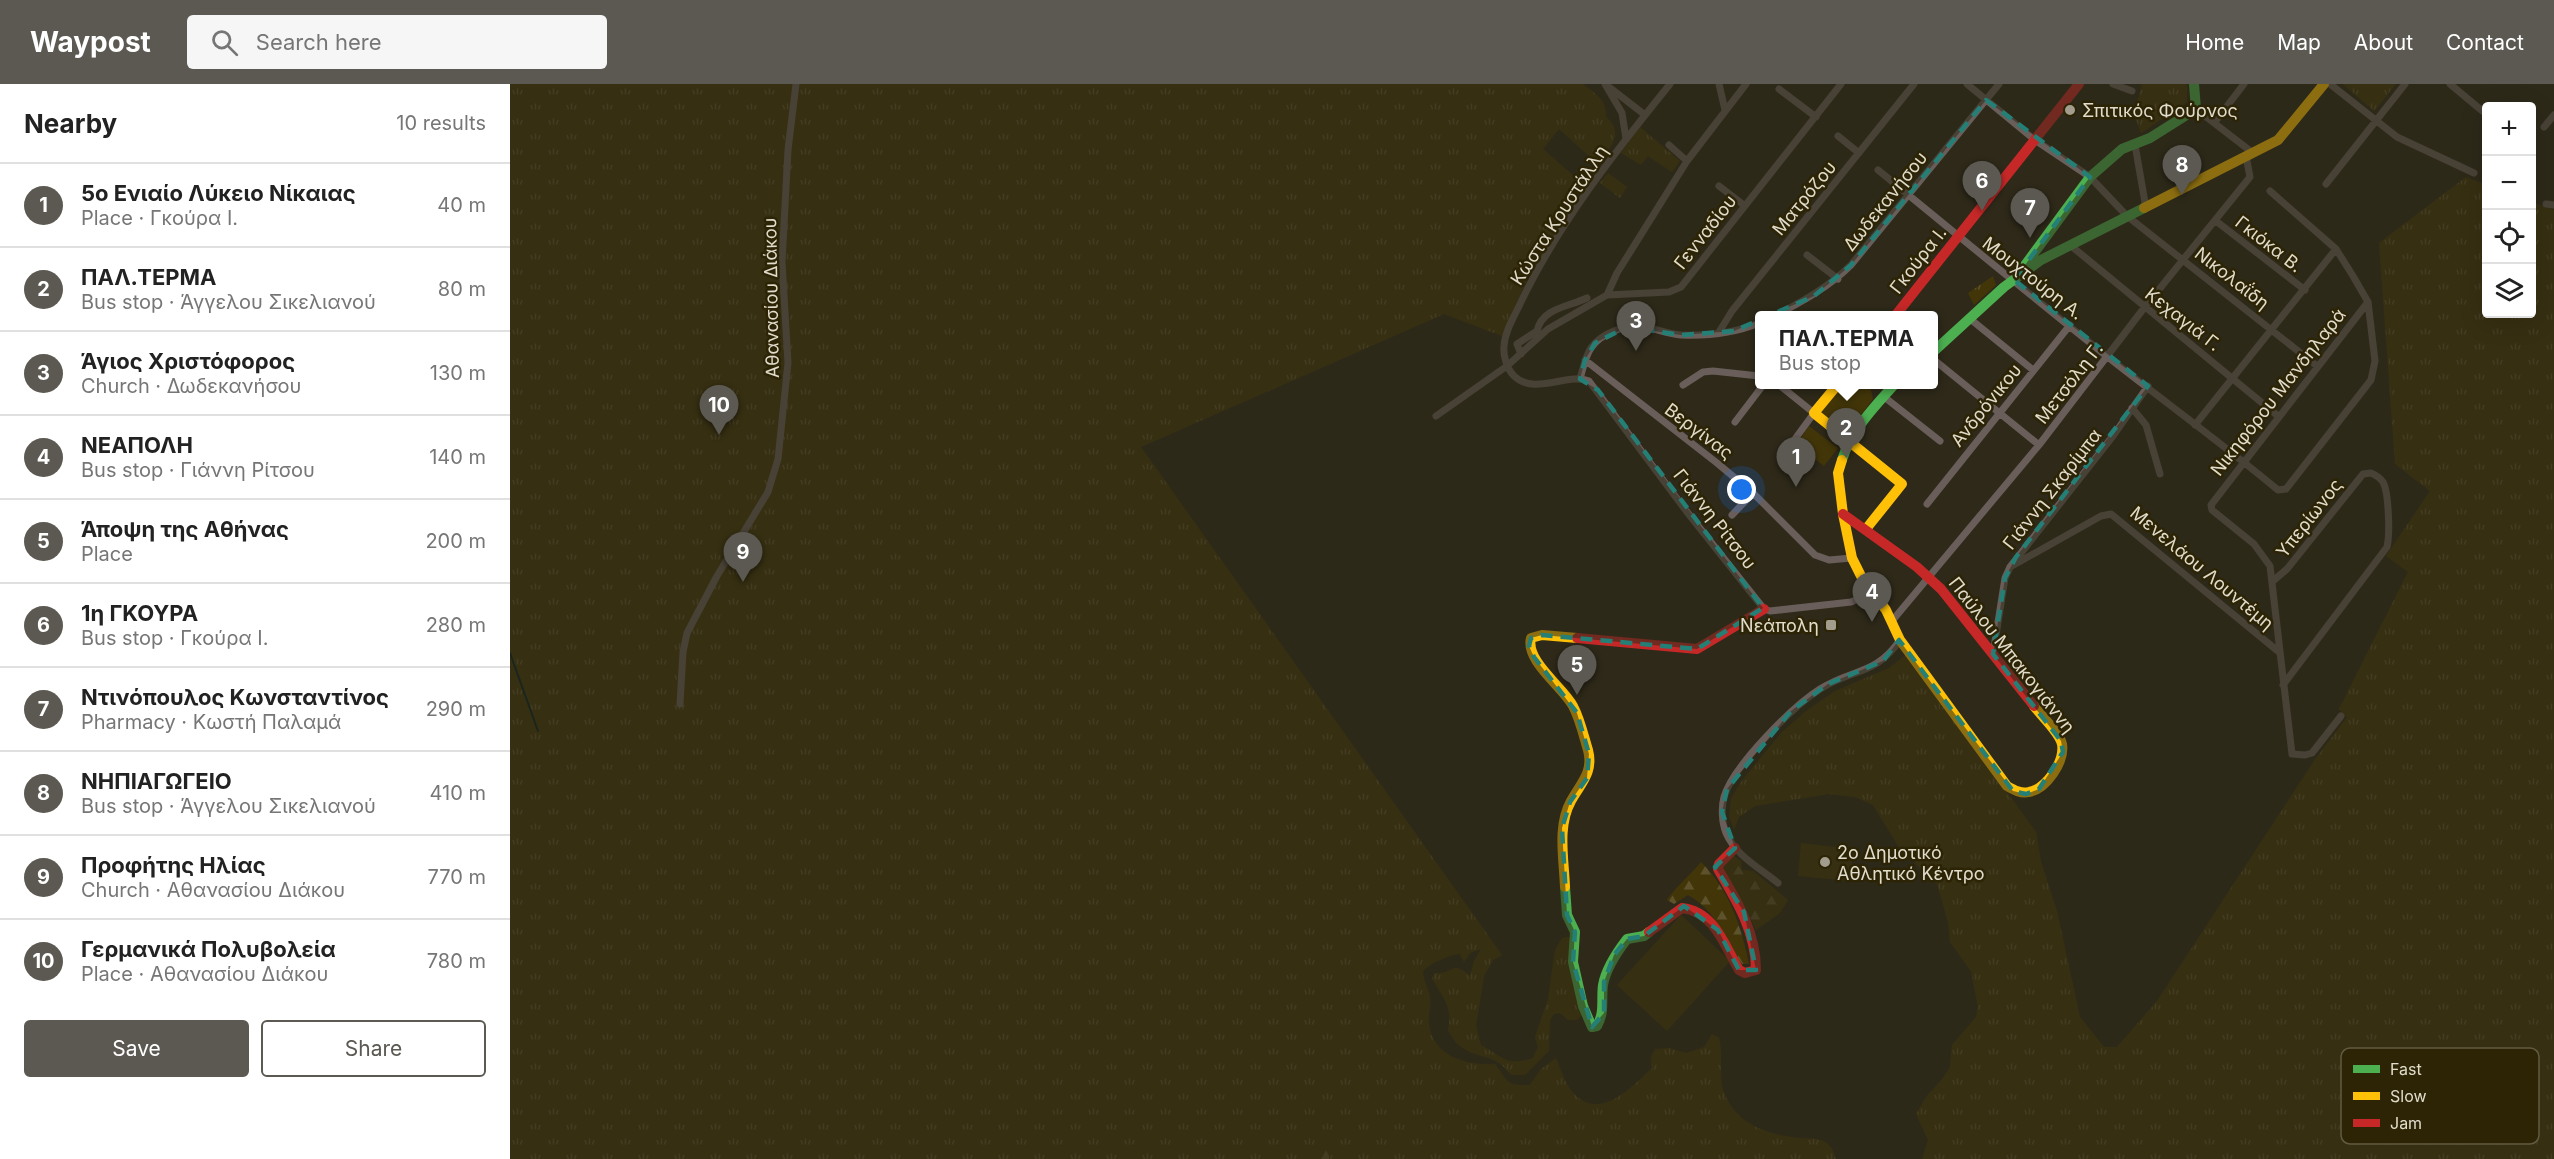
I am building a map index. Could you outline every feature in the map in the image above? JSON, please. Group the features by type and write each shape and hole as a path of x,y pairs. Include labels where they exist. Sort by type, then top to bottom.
{"street":[{"name":"Αθανασίου Διάκου","path":"680,704 683,652 687,633 717,576 768,492 778,459 789,363 782,262 788,150 796,84"},
{"path":"1605,84 1645,116"},
{"path":"1605,84 1622,113 1626,140"},
{"name":"Κώστα Κρυστάλλη","path":"1507,366 1504,352 1507,332 1528,287 1589,191 1670,84"},
{"path":"1719,84 1725,110"},
{"path":"1607,295 1617,273 1687,161 1746,84"},
{"name":"Γενναδίου","path":"1437,416 1507,366 1548,329 1607,295 1669,292 1681,287 1840,84"},
{"name":"Ματρόζου","path":"1719,332 1732,311 1914,84"},
{"name":"Νικολαΐδη","path":"1967,84 2035,140 2090,177 2127,216 2317,366"},
{"name":"Δωδεκανήσου","path":"1783,311 1814,296 1838,279 1999,84"},
{"name":"Γκούρα Ι.","path":"1898,311 2079,84"},
{"path":"2113,84 2132,91"},
{"path":"2194,84 2196,109"},
{"path":"2215,122 2244,84"},
{"path":"1938,347 2014,279 2041,260 2278,140 2324,84"},
{"path":"2330,84 2397,137 2474,173"},
{"path":"2326,184 2405,84"},
{"path":"2450,84 2482,110"},
{"path":"1779,89 1816,117"},
{"path":"2196,109 2215,122 2249,154"},
{"path":"2014,279 2090,177 2122,149 2135,145 2196,109"},
{"path":"2544,127 2554,115"},
{"path":"1838,136 1860,153"},
{"path":"1669,145 1687,161"},
{"path":"2135,145 2146,208"},
{"name":"Μετσόλη Γ.","path":"1892,621 2039,446 2144,308 2250,177 2249,154"},
{"name":"Μουχτούρη Α.","path":"1878,170 1957,237 2014,279 2108,357 2148,386 2278,490 2286,489 2372,380 2375,360 2368,302"},
{"path":"1719,186 1745,206"},
{"path":"2270,191 2336,249 2368,302"},
{"name":"Γκιόκα Β.","path":"2216,221 2305,290"},
{"name":"Κεχαγιά Γ.","path":"2070,245 2278,416"},
{"path":"2195,424 2336,249"},
{"path":"1807,255 1838,279"},
{"path":"1521,354 1517,344 1537,331 1539,322 1549,312 1587,298"},
{"name":"Νικηφόρου Μανδηλαρά","path":"2273,581 2270,566 2264,556 2254,544 2212,510 2212,501 2368,302"},
{"path":"1969,318 2033,370"},
{"path":"1507,366 1516,378 1525,382 1549,383 1580,379 1585,360 1595,343 1616,330 1627,327 1647,327 1681,335 1719,332 1755,325"},
{"name":"Ανδρόνικου","path":"1927,504 2070,325"},
{"name":"Βεργίνας","path":"1585,360 1652,414 1709,455 1753,493 1815,555 1829,560 1852,558"},
{"path":"1938,363 2039,446"},
{"path":"1683,385 1703,372 1755,376"},
{"name":"Γιάννη Ρίτσου","path":"1580,379 1589,381 1598,390 1687,512 1764,609"},
{"name":"Γιάννη Σκαρίμπα","path":"1993,654 2005,578 2010,567 2148,386"},
{"path":"1735,422 1760,389"},
{"path":"1784,389 1902,484 1866,529"},
{"path":"1784,454 1834,389"},
{"path":"1779,883 1735,848 1724,825 1723,800 1727,789 1745,763 1791,711 1828,684 1883,661 1899,640 1892,621 1872,593 1852,558 1843,514 1838,472 1850,443 1890,389"},
{"path":"1883,396 1940,441"},
{"path":"2132,408 2146,425 2160,474"},
{"name":"Υπερίωνος","path":"2273,581 2288,569 2366,472 2379,477 2384,483 2388,541 2384,553 2283,685"},
{"path":"1732,515 1753,493"},
{"name":"Παύλου Μπακογιάννη","path":"1843,514 1930,578 1993,654 2064,746 2061,758 2043,784 2032,793 2026,794 2019,794 2007,786 1899,640"},
{"name":"Μενελάου Λουντέμη","path":"2010,567 2101,516 2111,514 2279,652"},
{"path":"2273,581 2279,652 2294,756 2312,753 2341,716"},
{"path":"1735,848 1719,864 1718,870 1744,912 1756,956 1756,970 1744,973 1739,970 1715,926 1698,913 1682,908 1644,936 1627,939 1614,955 1604,982 1604,1013 1597,1026 1592,1027 1583,1006 1573,962 1575,932 1568,915 1562,828 1570,801 1587,778 1589,754 1574,706 1534,657 1529,646 1531,638 1542,634 1697,649 1708,645 1747,616 1764,609 1770,611 1857,601 1872,593"}],"highlighted area":[{"path":"1986,100 2090,177 2014,280 2148,386 2016,557 2005,578 1993,654 2061,741 2063,752 2039,789 2026,794 2013,791 1899,640 1883,661 1828,684 1791,711 1727,789 1722,812 1735,848 1715,867 1744,912 1756,970 1739,970 1718,930 1684,906 1644,936 1627,939 1614,955 1604,982 1604,1013 1592,1027 1573,962 1575,932 1567,915 1562,828 1570,802 1587,778 1589,754 1577,713 1534,657 1529,646 1531,638 1542,635 1697,649 1763,608 1598,390 1580,379 1585,360 1595,343 1627,327 1681,335 1734,331 1814,296 1851,265"}],"green space":[{"path":"510,84 1583,84 1596,94 1605,106 1606,117 1612,123 1614,140 1598,164 1559,129 1543,149 1583,184 1522,290 1502,336 1444,314 1141,447 1502,955 1493,960 1484,976 1476,1026 1481,1045 1510,1061 1524,1061 1533,1058 1538,1047 1535,1037 1548,999 1555,950 1562,938 1571,939 1585,1012 1577,1020 1568,1020 1560,1013 1554,1014 1550,1020 1549,1051 1525,1075 1511,1075 1498,1062 1467,1051 1456,1043 1448,1030 1448,1008 1432,978 1435,973 1456,968 1470,976 1474,961 1481,949 1470,953 1464,962 1460,954 1456,954 1423,971 1430,998 1430,1030 1440,1047 1447,1054 1465,1062 1495,1064 1508,1081 1522,1085 1530,1085 1541,1069 1556,1058 1570,1089 1580,1099 1591,1104 1613,1100 1634,1085 1652,1068 1651,1057 1655,1049 1669,1048 1686,1053 1704,1047 1712,1034 1719,1038 1723,1090 1739,1115 1747,1122 1767,1131 1789,1137 1823,1141 1831,1147 1836,1159 510,1159"},
{"path":"2142,84 2187,84 2187,102 2141,133 2134,115"},
{"path":"2343,84 2396,84 2374,111"},
{"path":"1640,127 1680,161 1672,172 1648,156 1641,165 1621,153"},
{"path":"1608,173 1627,187 1620,198 1600,183"},
{"path":"2466,177 2482,183 2482,318 2536,318 2536,203 2554,210 2554,1159 1922,1159 1928,1140 1916,1114 1926,1097 1950,1067 1952,1045 1976,1017 1978,1007 1971,971 1950,942 1948,922 1937,884 1900,849 1873,805 1855,797 1829,794 1755,806 1739,817 1734,830 1729,816 1731,799 1740,783 1781,733 1806,711 1835,691 1889,668 1904,656 1909,657 2036,832 2041,862 2057,911 2080,1017 2104,1047 2117,1047 2157,1001 2314,761 2347,717 2339,709 2408,572 2386,556 2430,491 2395,464 2379,243"},
{"path":"1993,276 1996,285 1974,305 1968,293"},
{"path":"1839,389 1871,390 1873,399 1844,437 1819,414"},
{"path":"1809,426 1838,448 1824,466 1796,445"},
{"name":"2o Δημοτικό Αθλητικό Κέντρο","path":"1801,843 1853,849 1850,881 1798,876"},
{"path":"1734,856 1741,861 1742,870 1753,871 1788,900 1780,913 1756,930 1721,868"},
{"path":"1701,862 1726,896 1738,922 1749,964 1742,964 1713,917 1698,901 1688,895 1674,904 1667,900"},
{"path":"1681,915 1730,961 1667,1031 1617,985"},
{"path":"1330,1131 1329,1159 1310,1159"}],"waterway":[{"path":"510,653 538,731"}],"traffic: fast":[{"path":"2020,272 2090,177 2122,149 2150,138 2196,109 2194,84"},
{"path":"1938,347 2004,287 2041,260 2144,208"},
{"path":"1842,460 1857,429 1891,389"},
{"path":"1565,887 1567,915 1575,932 1573,962 1583,1006 1592,1027 1597,1026 1602,1011 1602,990 1609,966 1627,939 1644,936 1649,932"}],"traffic: slow":[{"path":"2144,208 2278,140 2324,84"},
{"path":"1834,389 1814,413 1902,484 1866,529"},
{"path":"1842,460 1838,473 1843,514 1852,558 1861,576 1886,610 1900,640 2007,786 2023,792 2035,790 2048,780 2057,766 2062,751 2062,744 2057,735 2034,706"},
{"path":"1565,887 1562,843 1564,821 1571,801 1588,772 1588,750 1575,711 1568,699 1539,665 1531,647 1531,638 1542,635 1577,638"}],"traffic: jam":[{"path":"1899,311 2079,84"},
{"path":"1843,514 1917,567 1941,589 2034,706"},
{"path":"1577,638 1697,649 1764,609"},
{"path":"1649,932 1682,908 1693,911 1711,923 1739,970 1745,973 1756,970 1749,930 1718,869 1719,864 1735,848"}],"place":[{"name":"Σπιτικός Φούρνος","path":"2070,110"},
{"name":"ΝΗΠΙΑΓΩΓΕΙΟ","path":"2182,195"},
{"name":"1η ΓΚΟΥΡΑ","path":"1982,211"},
{"name":"Ντινόπουλος Κωνσταντίνος","path":"2030,238"},
{"name":"Άγιος Χριστόφορος","path":"1636,351"},
{"name":"Γερμανικά Πολυβολεία","path":"719,435"},
{"name":"ΠΑΛ.ΤΕΡΜΑ","path":"1846,458"},
{"name":"5ο Ενιαίο Λύκειο Νίκαιας","path":"1796,487"},
{"name":"Προφήτης Ηλίας","path":"743,582"},
{"name":"ΝΕΑΠΟΛΗ","path":"1872,622"},
{"name":"Νεάπολη","path":"1831,625"},
{"name":"Άποψη της Αθήνας","path":"1577,695"},
{"name":"2o Δημοτικό Αθλητικό Κέντρο","path":"1825,862"}]}
